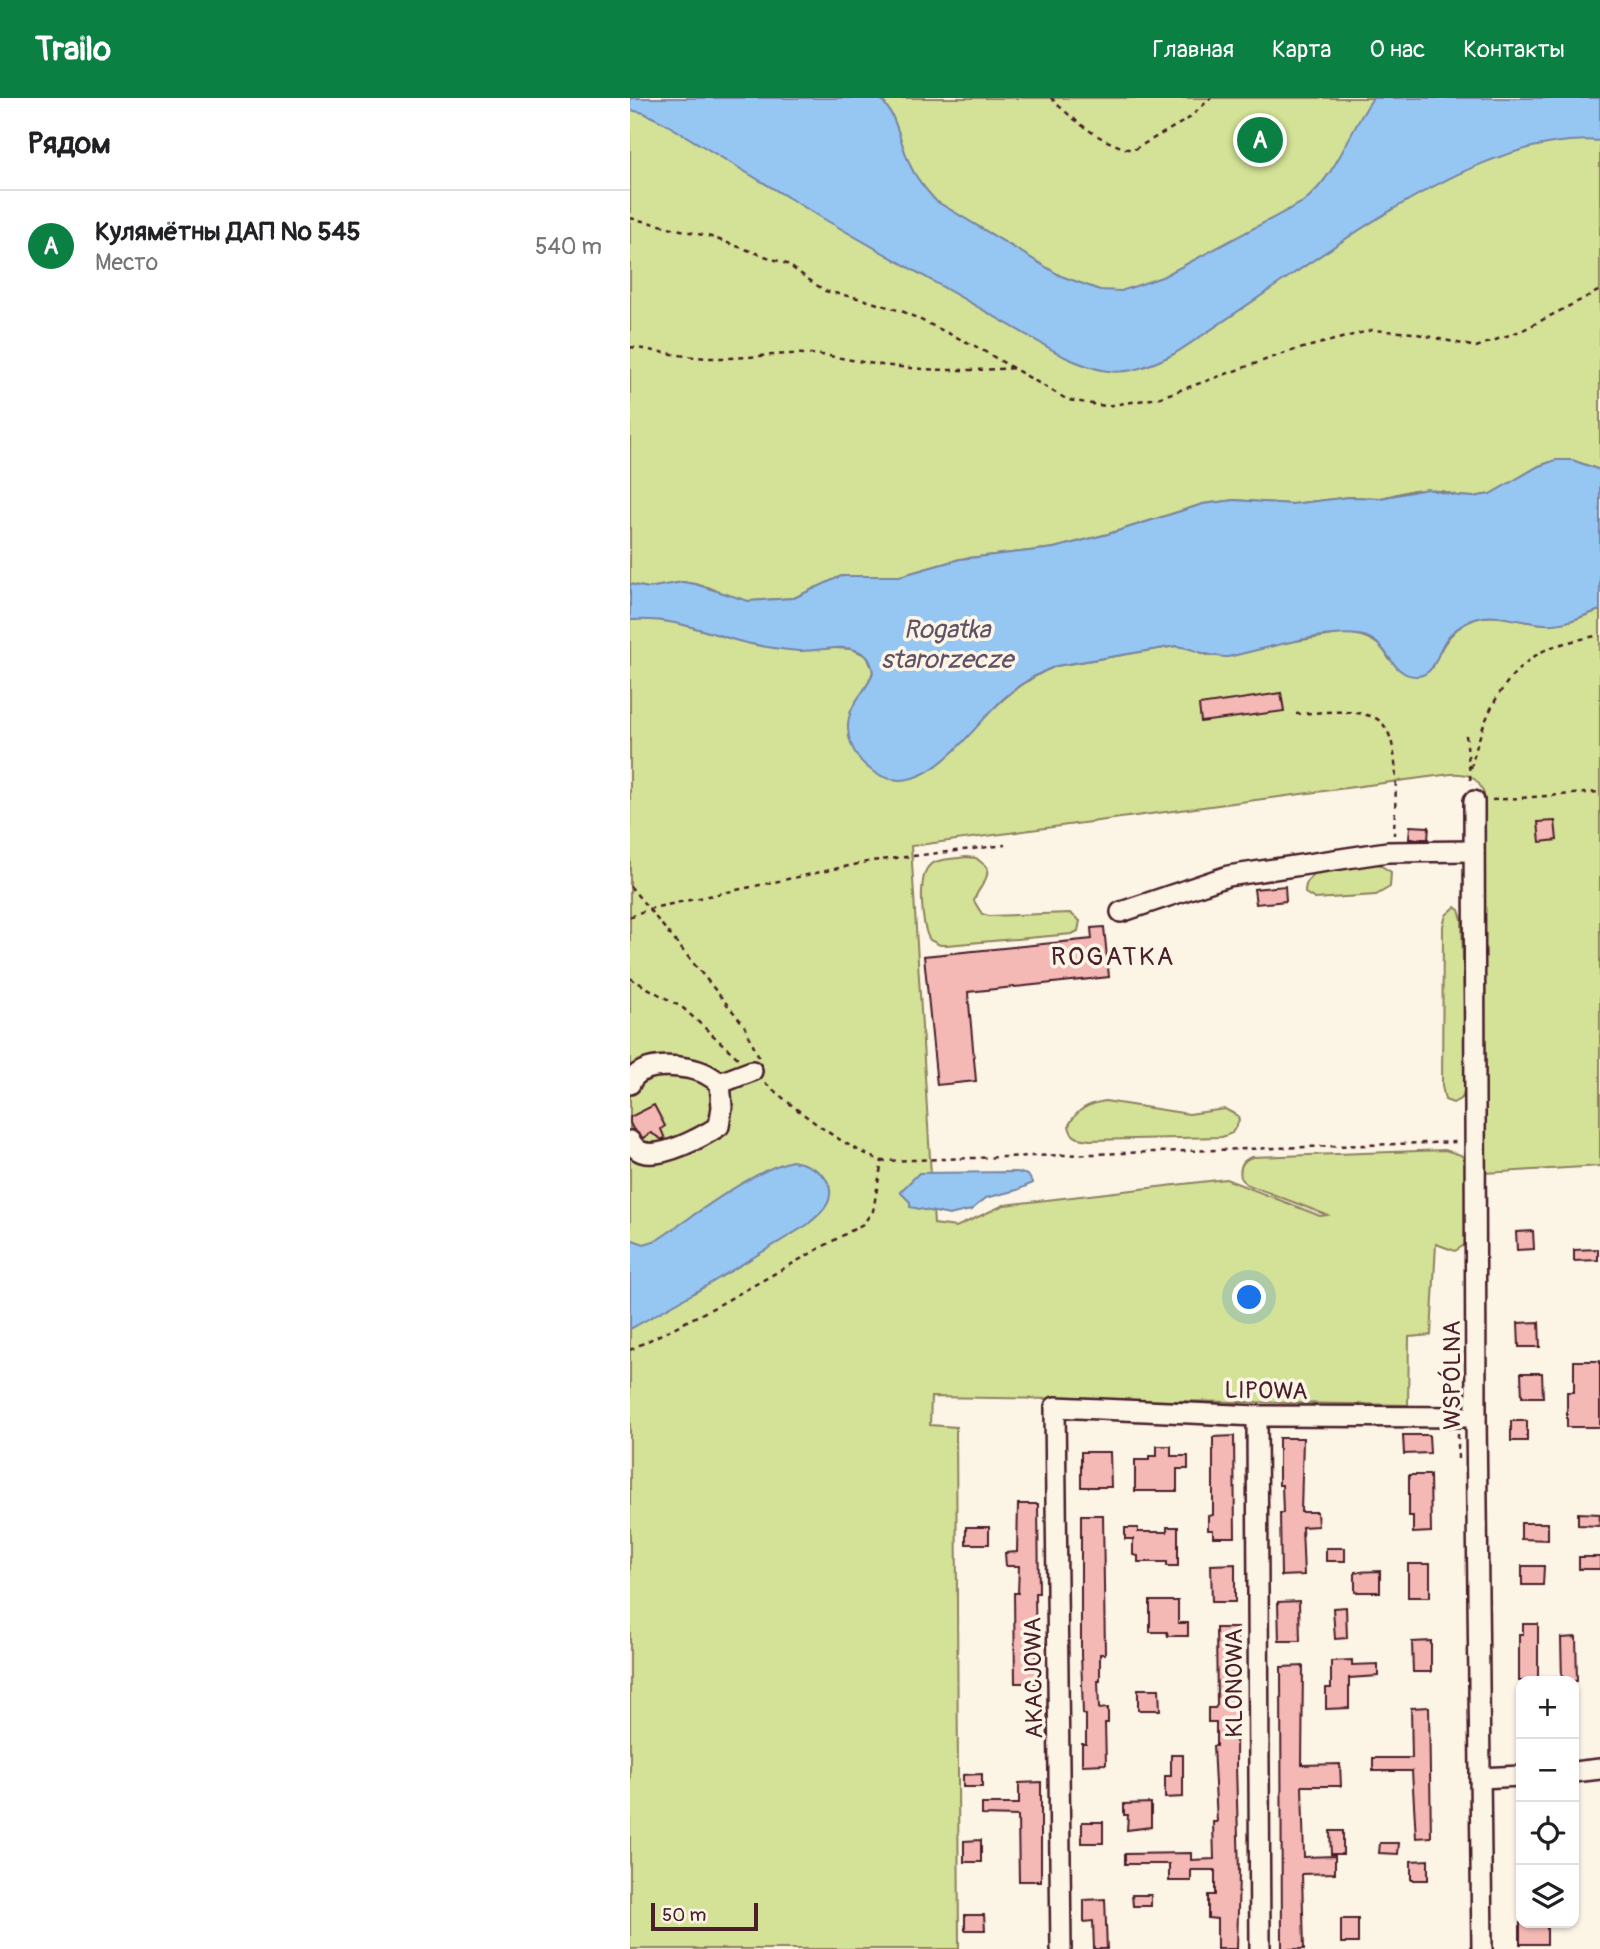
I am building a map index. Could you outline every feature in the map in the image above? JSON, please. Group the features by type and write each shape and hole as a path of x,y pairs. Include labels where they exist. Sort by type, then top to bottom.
{"street":[{"name":"WSPÓLNA","path":"1474,801 1476,1417 1482,1949"},
{"path":"1121,912 1228,876 1395,852 1474,851"},
{"path":"630,1084 632,1078 646,1069 667,1065 704,1073 720,1083"},
{"path":"720,1083 756,1070"},
{"path":"630,1141 638,1151 649,1154 687,1144 719,1126 722,1107 720,1083"},
{"name":"LIPOWA","path":"1055,1407 1257,1416 1476,1417"},
{"name":"AKACJOWA","path":"1055,1407 1062,1949"},
{"name":"KLONOWA","path":"1257,1416 1260,1949"},
{"path":"1579,1771 1600,1769"},
{"path":"1480,1778 1516,1776"}],"path":[{"path":"1051,98 1069,116 1117,147 1133,150 1188,119 1211,98"},
{"path":"630,218 711,237 788,264 825,291 904,312 975,346 1069,400 1105,406 1158,398 1288,352 1372,330 1413,333 1476,347 1523,330 1600,290"},
{"path":"630,347 673,352 689,358 792,353 824,355 895,367 990,370 1015,368"},
{"path":"1471,768 1478,736 1506,683 1539,653 1600,635"},
{"path":"1296,714 1354,712 1376,718 1388,729 1395,758 1395,852"},
{"path":"1466,735 1474,801 1600,792"},
{"path":"630,917 648,909 872,861 1005,845"},
{"path":"630,886 744,1025 758,1054 756,1070"},
{"path":"630,978 683,1008 756,1070 809,1120 853,1149 882,1161 1475,1141"},
{"path":"630,1350 717,1306 863,1224 873,1211 882,1161"}],"green space":[{"path":"630,98 1600,98 1600,470 1572,460 1556,460 1539,466 1491,494 1473,497 1442,491 1413,490 1381,498 1350,497 1292,504 1234,500 1203,504 1054,548 960,559 900,576 817,587 794,598 748,601 733,598 708,587 683,582 648,588 630,584"},
{"path":"1600,610 1600,1166 1485,1173 1484,794 1472,777 1451,774 911,846 934,1224 956,1227 1004,1205 1226,1179 1320,1216 1327,1215 1246,1184 1241,1178 1242,1165 1252,1157 1445,1150 1461,1155 1466,1161 1466,1244 1455,1251 1436,1244 1431,1335 1409,1337 1408,1405 931,1397 930,1425 956,1427 959,1949 630,1949 630,620 650,618 671,621 737,640 761,644 852,649 867,656 873,671 855,704 848,729 936,766 1006,697 1056,666 1176,646 1187,647 1207,655 1347,633 1372,640 1389,659 1433,667 1451,635 1478,618 1503,617 1554,624"},
{"path":"976,858 987,867 987,876 974,901 982,914 1070,913 1080,921 1078,931 1072,934 947,945 930,940 924,925 922,903 926,872 929,866 937,862"},
{"path":"1375,862 1391,872 1390,887 1376,895 1315,899 1305,893 1312,875 1321,870"},
{"path":"1455,907 1462,919 1466,1085 1462,1098 1453,1103 1445,1100 1442,1086 1443,926 1446,915"},
{"path":"1105,1101 1189,1114 1225,1109 1238,1116 1239,1121 1232,1133 1222,1137 1090,1140 1073,1135 1069,1125 1079,1111"}],"water":[{"path":"630,98 880,98 891,114 914,173 936,201 1061,276 1100,290 1121,291 1162,277 1303,202 1334,166 1373,98 1600,98 1600,141 1561,142 1521,150 1439,184 1361,229 1174,354 1145,367 1120,372 1095,368 1065,357 824,219 664,123 644,113 630,110"},
{"name":"Rogatka starorzecze","path":"1556,460 1572,460 1600,470 1600,610 1551,624 1497,617 1470,621 1448,637 1429,671 1417,676 1402,672 1381,647 1369,638 1339,634 1279,644 1228,657 1176,646 1056,666 1028,680 1008,695 940,763 923,774 904,780 885,778 866,766 851,744 848,725 851,712 873,672 864,654 844,648 806,651 781,649 742,642 678,624 656,620 630,620 630,584 648,588 683,582 748,601 794,598 841,576 900,576 960,559 1054,548 1203,504 1234,500 1292,504 1350,497 1381,498 1427,489 1458,496 1490,494 1539,466"},
{"path":"792,1161 813,1168 829,1184 829,1200 820,1214 807,1225 630,1329 630,1239 644,1244 657,1240 741,1184"},
{"path":"1017,1172 1028,1175 1033,1183 986,1198 971,1210 949,1215 910,1207 910,1202 900,1192 919,1173"}],"building":[{"path":"1265,129 1273,144 1255,152 1248,137"},
{"path":"1281,693 1284,711 1201,722 1199,705"},
{"path":"1555,821 1557,840 1540,842 1538,822"},
{"path":"1410,826 1429,827 1428,839 1409,839"},
{"path":"1285,886 1286,901 1256,904 1254,889"},
{"path":"1104,927 1109,977 968,992 976,1081 937,1085 924,956 1092,939 1091,928"},
{"path":"654,1105 665,1126 661,1129 665,1139 651,1133 643,1138 630,1123 630,1117"},
{"path":"1533,1231 1534,1249 1517,1250 1516,1232"},
{"path":"1598,1249 1598,1260 1574,1261 1574,1250"},
{"path":"1539,1322 1540,1347 1519,1347 1518,1323"},
{"path":"1574,1361 1600,1361 1600,1427 1567,1427 1567,1392 1574,1392"},
{"path":"1521,1373 1542,1373 1543,1397 1522,1397"},
{"path":"1511,1421 1527,1421 1527,1441 1511,1441"},
{"path":"1403,1435 1429,1435 1430,1453 1404,1454"},
{"path":"1234,1436 1235,1537 1213,1537 1213,1530 1208,1530 1208,1516 1213,1515 1213,1437"},
{"path":"1279,1438 1303,1438 1301,1512 1317,1512 1318,1526 1302,1527 1304,1575 1281,1576 1280,1513 1283,1513 1282,1485 1279,1485"},
{"path":"1157,1446 1171,1446 1171,1456 1188,1456 1188,1469 1177,1469 1177,1491 1135,1491 1135,1460 1149,1460 1149,1456 1157,1456"},
{"path":"1081,1452 1110,1452 1111,1487 1081,1487"},
{"path":"1409,1475 1430,1475 1431,1532 1413,1533 1413,1516 1409,1516"},
{"path":"1018,1504 1038,1504 1039,1593 1035,1593 1038,1683 1015,1683 1014,1593 1018,1593 1019,1566 1006,1566 1005,1553 1017,1552"},
{"path":"1578,1513 1600,1514 1599,1526 1578,1525"},
{"path":"1081,1515 1103,1515 1105,1654 1100,1654 1098,1681 1099,1709 1108,1708 1108,1723 1105,1723 1106,1764 1082,1765 1082,1744 1086,1744 1086,1715 1083,1714 1081,1654"},
{"path":"1521,1523 1548,1523 1548,1540 1521,1539"},
{"path":"966,1527 989,1527 989,1544 966,1544"},
{"path":"1167,1527 1178,1527 1178,1566 1167,1566 1167,1562 1138,1562 1138,1556 1133,1555 1133,1539 1125,1539 1125,1528 1138,1528 1138,1532 1167,1532"},
{"path":"1326,1548 1345,1548 1345,1561 1326,1561"},
{"path":"1579,1557 1600,1557 1600,1569 1579,1569"},
{"path":"1235,1564 1235,1602 1212,1602 1211,1565"},
{"path":"1408,1564 1430,1564 1430,1597 1408,1597"},
{"path":"1522,1566 1544,1566 1543,1585 1522,1585"},
{"path":"1380,1571 1380,1592 1355,1592 1355,1572"},
{"path":"1150,1601 1178,1601 1178,1623 1188,1623 1188,1636 1150,1632"},
{"path":"1299,1601 1300,1641 1279,1641 1278,1602"},
{"path":"1346,1607 1347,1638 1335,1639 1333,1608"},
{"path":"1523,1624 1538,1624 1538,1676 1519,1676 1519,1634 1523,1634"},
{"path":"1216,1628 1237,1628 1237,1949 1217,1949 1217,1919 1208,1918 1208,1895 1215,1895 1215,1870 1191,1870 1191,1881 1169,1881 1169,1864 1125,1864 1125,1854 1191,1853 1191,1860 1214,1859 1213,1822 1217,1822 1213,1746 1216,1746 1216,1722 1208,1722 1208,1708 1215,1708 1217,1705"},
{"path":"1576,1637 1577,1676 1562,1676 1561,1638"},
{"path":"1431,1641 1431,1672 1413,1672 1412,1642"},
{"path":"1352,1660 1352,1665 1378,1664 1378,1676 1349,1678 1349,1708 1326,1709 1326,1688 1331,1688 1331,1661"},
{"path":"1303,1666 1302,1765 1340,1764 1341,1786 1302,1786 1304,1857 1335,1856 1335,1873 1302,1874 1304,1949 1282,1949 1281,1667"},
{"path":"1138,1689 1159,1689 1160,1710 1138,1710"},
{"path":"1429,1707 1431,1837 1416,1838 1412,1771 1373,1771 1373,1758 1412,1758 1411,1708"},
{"path":"1171,1755 1183,1755 1183,1797 1165,1798 1165,1776 1171,1776"},
{"path":"982,1774 982,1787 963,1787 963,1775"},
{"path":"1041,1782 1041,1881 1019,1881 1018,1816 982,1815 982,1804 1019,1804 1019,1783"},
{"path":"1151,1803 1151,1827 1127,1830 1128,1815 1124,1815 1124,1804"},
{"path":"1082,1822 1103,1822 1103,1843 1082,1843"},
{"path":"1330,1831 1343,1831 1343,1854 1331,1854"},
{"path":"981,1840 981,1862 964,1862 964,1841"},
{"path":"1380,1843 1399,1843 1398,1854 1379,1853"},
{"path":"1428,1860 1428,1880 1411,1880 1411,1861"},
{"path":"1132,1895 1151,1895 1151,1906 1133,1906"},
{"path":"1105,1899 1107,1949 1094,1949 1093,1921 1084,1922 1084,1900"},
{"path":"965,1915 984,1915 985,1930 965,1930"},
{"path":"1341,1919 1358,1919 1358,1943 1341,1943"},
{"path":"1520,1928 1547,1928 1547,1944 1520,1944"}],"place":[{"name":"Кулямётны ДАП № 545","path":"1260,140"}],"district":[{"name":"ROGATKA","path":"1113,957"}]}
